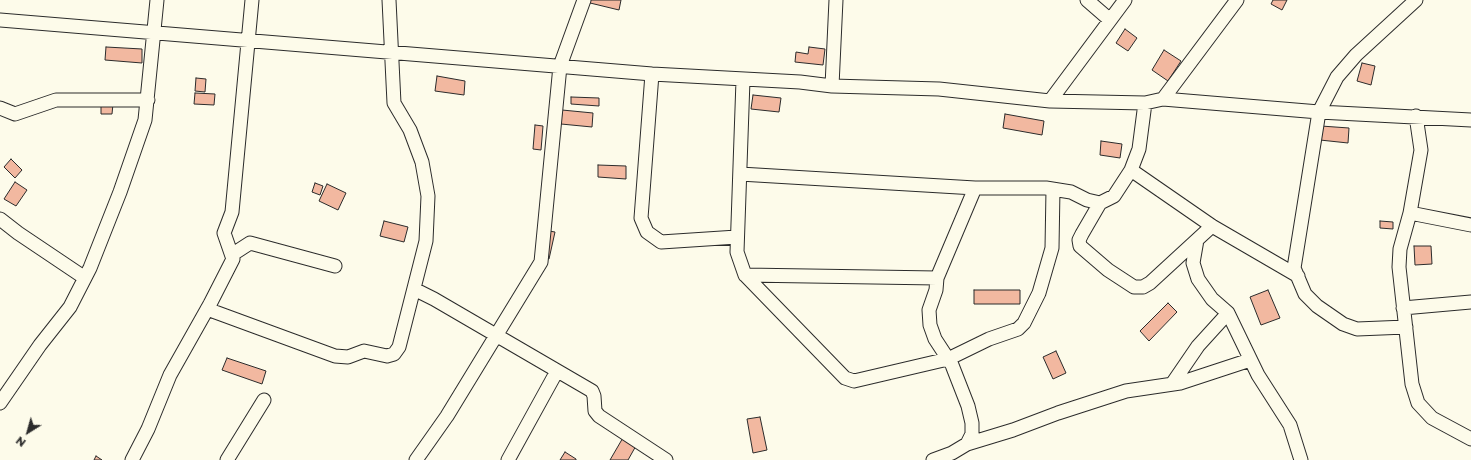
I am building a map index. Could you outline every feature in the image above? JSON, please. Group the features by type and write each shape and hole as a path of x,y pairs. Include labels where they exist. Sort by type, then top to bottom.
{"street":[{"path":"0,403 40,345 70,307 85,278 120,192 145,120 155,33 157,0"},
{"path":"132,460 148,429 170,375 231,264 232,254 224,233 232,212 250,40 252,0"},
{"path":"207,310 336,356 348,357 364,351 387,356 394,354 399,348 426,241 428,196 422,162 412,136 394,103 389,0"},
{"path":"416,460 447,416 541,262 560,66 584,0"},
{"path":"832,86 836,0"},
{"path":"1087,0 1110,20"},
{"path":"1050,101 1125,0"},
{"path":"1163,99 1237,0"},
{"path":"1406,327 1357,329 1343,324 1326,313 1305,294 1294,268 1319,112 1336,77 1351,60 1416,0"},
{"path":"0,20 652,74 800,82 832,86 938,89 1050,101 1144,103 1163,99 1319,112 1471,120"},
{"path":"652,74 641,218 646,232 661,242 737,237"},
{"path":"743,80 736,252 745,275 845,378 854,381 948,359 989,339 1018,329 1024,323 1039,293 1052,248 1053,189"},
{"path":"0,108 15,114 46,102 56,100 148,100"},
{"path":"1144,103 1139,149 1131,170 1114,196 1100,203 1079,240 1080,246 1108,270 1134,288 1143,287 1150,284 1212,226"},
{"path":"1416,116 1421,150 1410,213 1400,249 1399,267 1412,384 1418,403 1432,418 1471,439"},
{"path":"1131,170 1212,226 1298,276"},
{"path":"740,174 975,188 1053,189 1071,192 1087,200 1100,203"},
{"path":"933,460 954,457 967,444 972,434 972,423 968,406 948,359 935,339 930,325 929,310 936,290 937,278 975,188"},
{"path":"1410,213 1471,225"},
{"path":"0,219 18,233 85,278"},
{"path":"1197,240 1193,263 1195,270 1212,299 1228,313 1250,360 1290,425 1301,460"},
{"path":"232,254 250,243 335,266"},
{"path":"745,275 937,278"},
{"path":"414,289 434,299 592,391 594,396 595,411 599,416 666,460"},
{"path":"1403,308 1471,302"},
{"path":"1172,384 1198,346 1228,313"},
{"path":"967,444 1013,430 1058,413 1126,391 1172,384 1250,360"},
{"path":"508,460 557,371"},
{"path":"227,460 264,400"}],"building":[{"path":"587,0 621,0 619,10 586,2"},
{"path":"1273,0 1287,0 1282,10 1271,4"},
{"path":"1125,29 1137,38 1128,51 1116,43"},
{"path":"106,47 142,49 142,63 105,60"},
{"path":"809,47 825,49 823,65 795,62 796,52 808,54"},
{"path":"1164,50 1181,61 1168,81 1152,70"},
{"path":"1362,63 1375,66 1371,85 1357,81"},
{"path":"437,76 465,81 464,95 435,91"},
{"path":"196,78 206,79 205,92 195,91"},
{"path":"195,93 215,94 214,105 194,104"},
{"path":"753,95 781,98 779,112 751,109"},
{"path":"571,97 599,98 599,106 571,104"},
{"path":"101,104 113,104 112,114 101,114"},
{"path":"562,110 593,113 592,127 561,124"},
{"path":"1005,114 1044,121 1042,135 1003,128"},
{"path":"535,125 543,126 541,150 533,149"},
{"path":"1321,126 1349,128 1348,143 1320,140"},
{"path":"1101,141 1122,144 1120,158 1100,155"},
{"path":"11,159 22,170 15,178 4,167"},
{"path":"598,165 626,166 626,179 598,177"},
{"path":"15,182 27,190 16,206 4,199"},
{"path":"315,183 323,186 320,195 312,192"},
{"path":"327,184 346,193 338,210 319,201"},
{"path":"384,221 408,227 404,242 380,236"},
{"path":"1380,221 1393,222 1393,229 1380,228"},
{"path":"549,231 555,232 549,259 542,257"},
{"path":"1414,246 1431,246 1432,264 1415,265"},
{"path":"974,290 1020,290 1020,304 974,304"},
{"path":"1268,290 1280,318 1261,325 1250,297"},
{"path":"1168,303 1177,312 1149,341 1140,331"},
{"path":"1056,351 1066,373 1053,379 1043,357"},
{"path":"227,358 266,371 262,384 222,370"},
{"path":"760,417 767,450 753,453 747,419"},
{"path":"624,436 637,444 628,460 610,460"},
{"path":"565,452 576,459 576,460 560,460"},
{"path":"96,456 102,460 94,460"}]}
